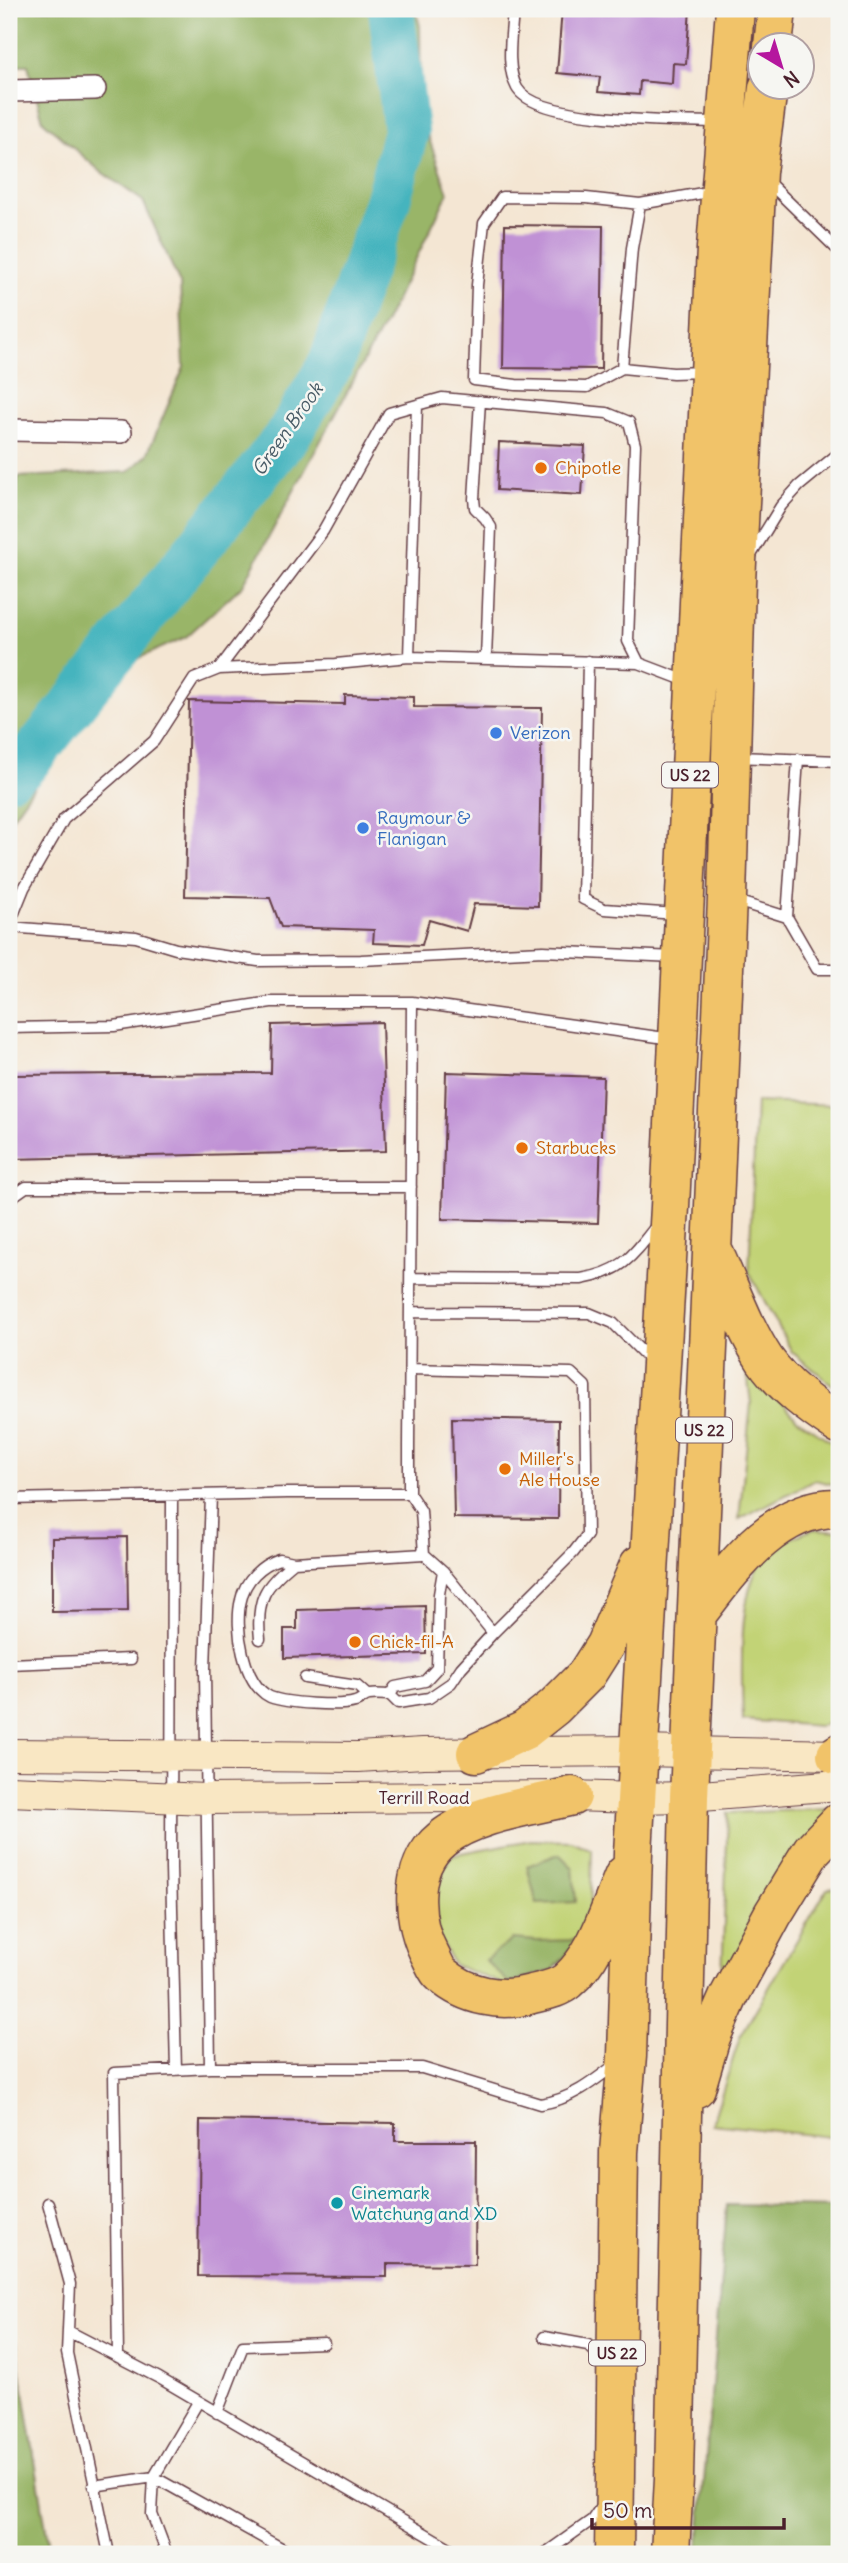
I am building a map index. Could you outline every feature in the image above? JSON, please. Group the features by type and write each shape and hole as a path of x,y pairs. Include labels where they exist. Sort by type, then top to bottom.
{"highway":[{"name":"US 22","path":"614,2554 617,2484 619,2152 627,2056 633,1853 670,1207 720,190 735,9"},
{"path":"775,32 778,9"},
{"name":"US 22","path":"670,2554 683,2130 689,1797 727,898 736,582 757,172 766,102"},
{"path":"712,1247 745,1322 766,1360 792,1389 839,1425"},
{"path":"697,1614 736,1564 786,1522 813,1510 839,1508"},
{"path":"476,1753 525,1730 554,1707 586,1675 605,1645 650,1541"},
{"path":"572,1796 470,1822 434,1847 419,1880 416,1920 441,1975 483,1996 502,1998 522,1997 565,1983 586,1958 633,1853"},
{"path":"683,2130 711,2037 729,1998 773,1914 811,1850 828,1830 839,1822"}],"street":[{"path":"9,91 96,89"},
{"path":"9,430 121,432"},
{"name":"Terrill Road","path":"9,1754 358,1757 423,1753 639,1751 838,1762"},
{"name":"Terrill Road","path":"9,1791 206,1799 689,1797 838,1762"}],"lane":[{"path":"513,9 511,66 518,89 524,97 557,110 599,117 726,122"},
{"path":"757,172 839,251"},
{"path":"710,371 673,373 622,368 587,387 516,385 474,380 477,285 484,222 502,197 586,198 640,204 720,190"},
{"path":"622,368 632,247 640,204"},
{"path":"219,669 323,531 389,413 442,398 607,413 629,422 635,445 628,641 639,663"},
{"path":"480,401 474,499 475,508 491,527 486,659"},
{"path":"409,657 416,405"},
{"path":"736,582 781,506 799,486 839,453"},
{"path":"681,957 542,951 361,960 258,961 176,949 136,937 9,926 24,888 64,819 154,741 194,680 219,669 336,664 409,657 588,661 639,663 695,684"},
{"path":"588,661 583,899 604,909 683,915"},
{"path":"730,756 839,761"},
{"path":"798,759 787,917 817,969 839,969"},
{"path":"727,898 787,917"},
{"path":"9,1028 114,1026 271,1002 412,1002 678,1040"},
{"path":"412,1002 410,1493 421,1511 424,1554 443,1571 493,1633"},
{"path":"9,1199 26,1187 411,1187"},
{"path":"411,1278 582,1279 601,1276 632,1258 670,1207"},
{"path":"411,1312 589,1313 612,1323 660,1371"},
{"path":"410,1369 571,1373 585,1386 587,1535 573,1553 476,1651 451,1683 429,1698 398,1703 390,1695 367,1695 356,1702 293,1703 264,1693 247,1668 239,1618 241,1598 258,1570 279,1559 294,1562 424,1554"},
{"path":"9,1499 410,1493"},
{"path":"209,2068 205,1670 211,1495"},
{"path":"172,1497 170,1797 176,2070"},
{"path":"260,1639 259,1608 265,1590 274,1578 294,1562"},
{"path":"390,1695 395,1687 425,1681 438,1668 439,1594 443,1571"},
{"path":"9,1664 131,1659"},
{"path":"305,1678 357,1686 367,1695"},
{"path":"118,2357 114,2073 209,2068 422,2067 540,2104 555,2102 572,2095 627,2056"},
{"path":"48,2203 70,2284 67,2353 109,2554"},
{"path":"70,2332 198,2402 460,2554"},
{"path":"544,2337 588,2345 617,2375"},
{"path":"217,2413 243,2346 324,2343"},
{"path":"167,2554 152,2514 154,2477 198,2402"},
{"path":"93,2486 154,2477 292,2554"},
{"path":"544,2554 592,2520 617,2484"}],"green space":[{"path":"9,9 415,9 420,26 421,116 448,193 387,318 243,585 186,637 119,667 9,822 9,538 18,477 128,472 147,455 184,367 180,284 143,201 100,171 43,121 28,65 9,65"},
{"path":"756,1102 839,1105 839,1390 792,1352 749,1272"},
{"path":"745,1357 796,1418 839,1447 839,1486 815,1480 739,1519 751,1403"},
{"path":"814,1529 839,1531 839,1721 819,1726 743,1720 743,1631 750,1586 758,1566 772,1547"},
{"path":"830,1809 722,1978 728,1813"},
{"path":"531,1840 572,1841 592,1850 590,1928 573,1957 510,1987 454,1965 433,1928 432,1889 451,1855"},
{"path":"559,1854 573,1868 576,1902 537,1904 527,1866"},
{"path":"839,1888 839,2138 712,2124 740,2037 827,1889"},
{"path":"513,1939 579,1940 553,1970 509,1983 485,1960"},
{"path":"727,2205 839,2207 839,2554 698,2554"},
{"path":"9,2341 16,2342 50,2554 9,2554"}],"building":[{"path":"562,9 690,9 686,64 673,63 672,84 640,81 639,95 598,92 600,77 557,73"},
{"path":"505,225 603,226 601,369 503,368"},
{"name":"Chipotle","path":"499,442 585,446 582,495 497,490"},
{"name":"Raymour & Flanigan","path":"345,695 414,697 414,707 542,708 538,906 474,904 467,931 429,920 422,945 373,943 374,930 281,927 270,898 185,896 189,701 345,704"},
{"path":"382,1022 386,1151 9,1159 9,1075 271,1073 272,1025"},
{"name":"Starbucks","path":"446,1072 603,1077 598,1223 442,1219"},
{"name":"Miller's Ale House","path":"452,1418 559,1420 558,1519 454,1518"},
{"path":"127,1537 128,1611 52,1612 52,1538"},
{"name":"Chick-fil-A","path":"425,1606 426,1654 284,1658 284,1629 297,1629 297,1610"},
{"name":"Cinemark Watchung and XD","path":"200,2120 395,2123 395,2141 476,2141 475,2265 387,2264 387,2277 198,2276"}],"waterway":[{"name":"Green Brook","path":"9,776 23,767 288,435 331,364 388,199 406,131 391,9"}],"place":[{"name":"Chipotle","path":"541,468"},
{"name":"Verizon","path":"496,733"},
{"name":"Raymour & Flanigan","path":"363,828"},
{"name":"Starbucks","path":"522,1148"},
{"name":"Miller's Ale House","path":"505,1469"},
{"name":"Chick-fil-A","path":"355,1642"},
{"name":"Cinemark Watchung and XD","path":"337,2203"}]}
